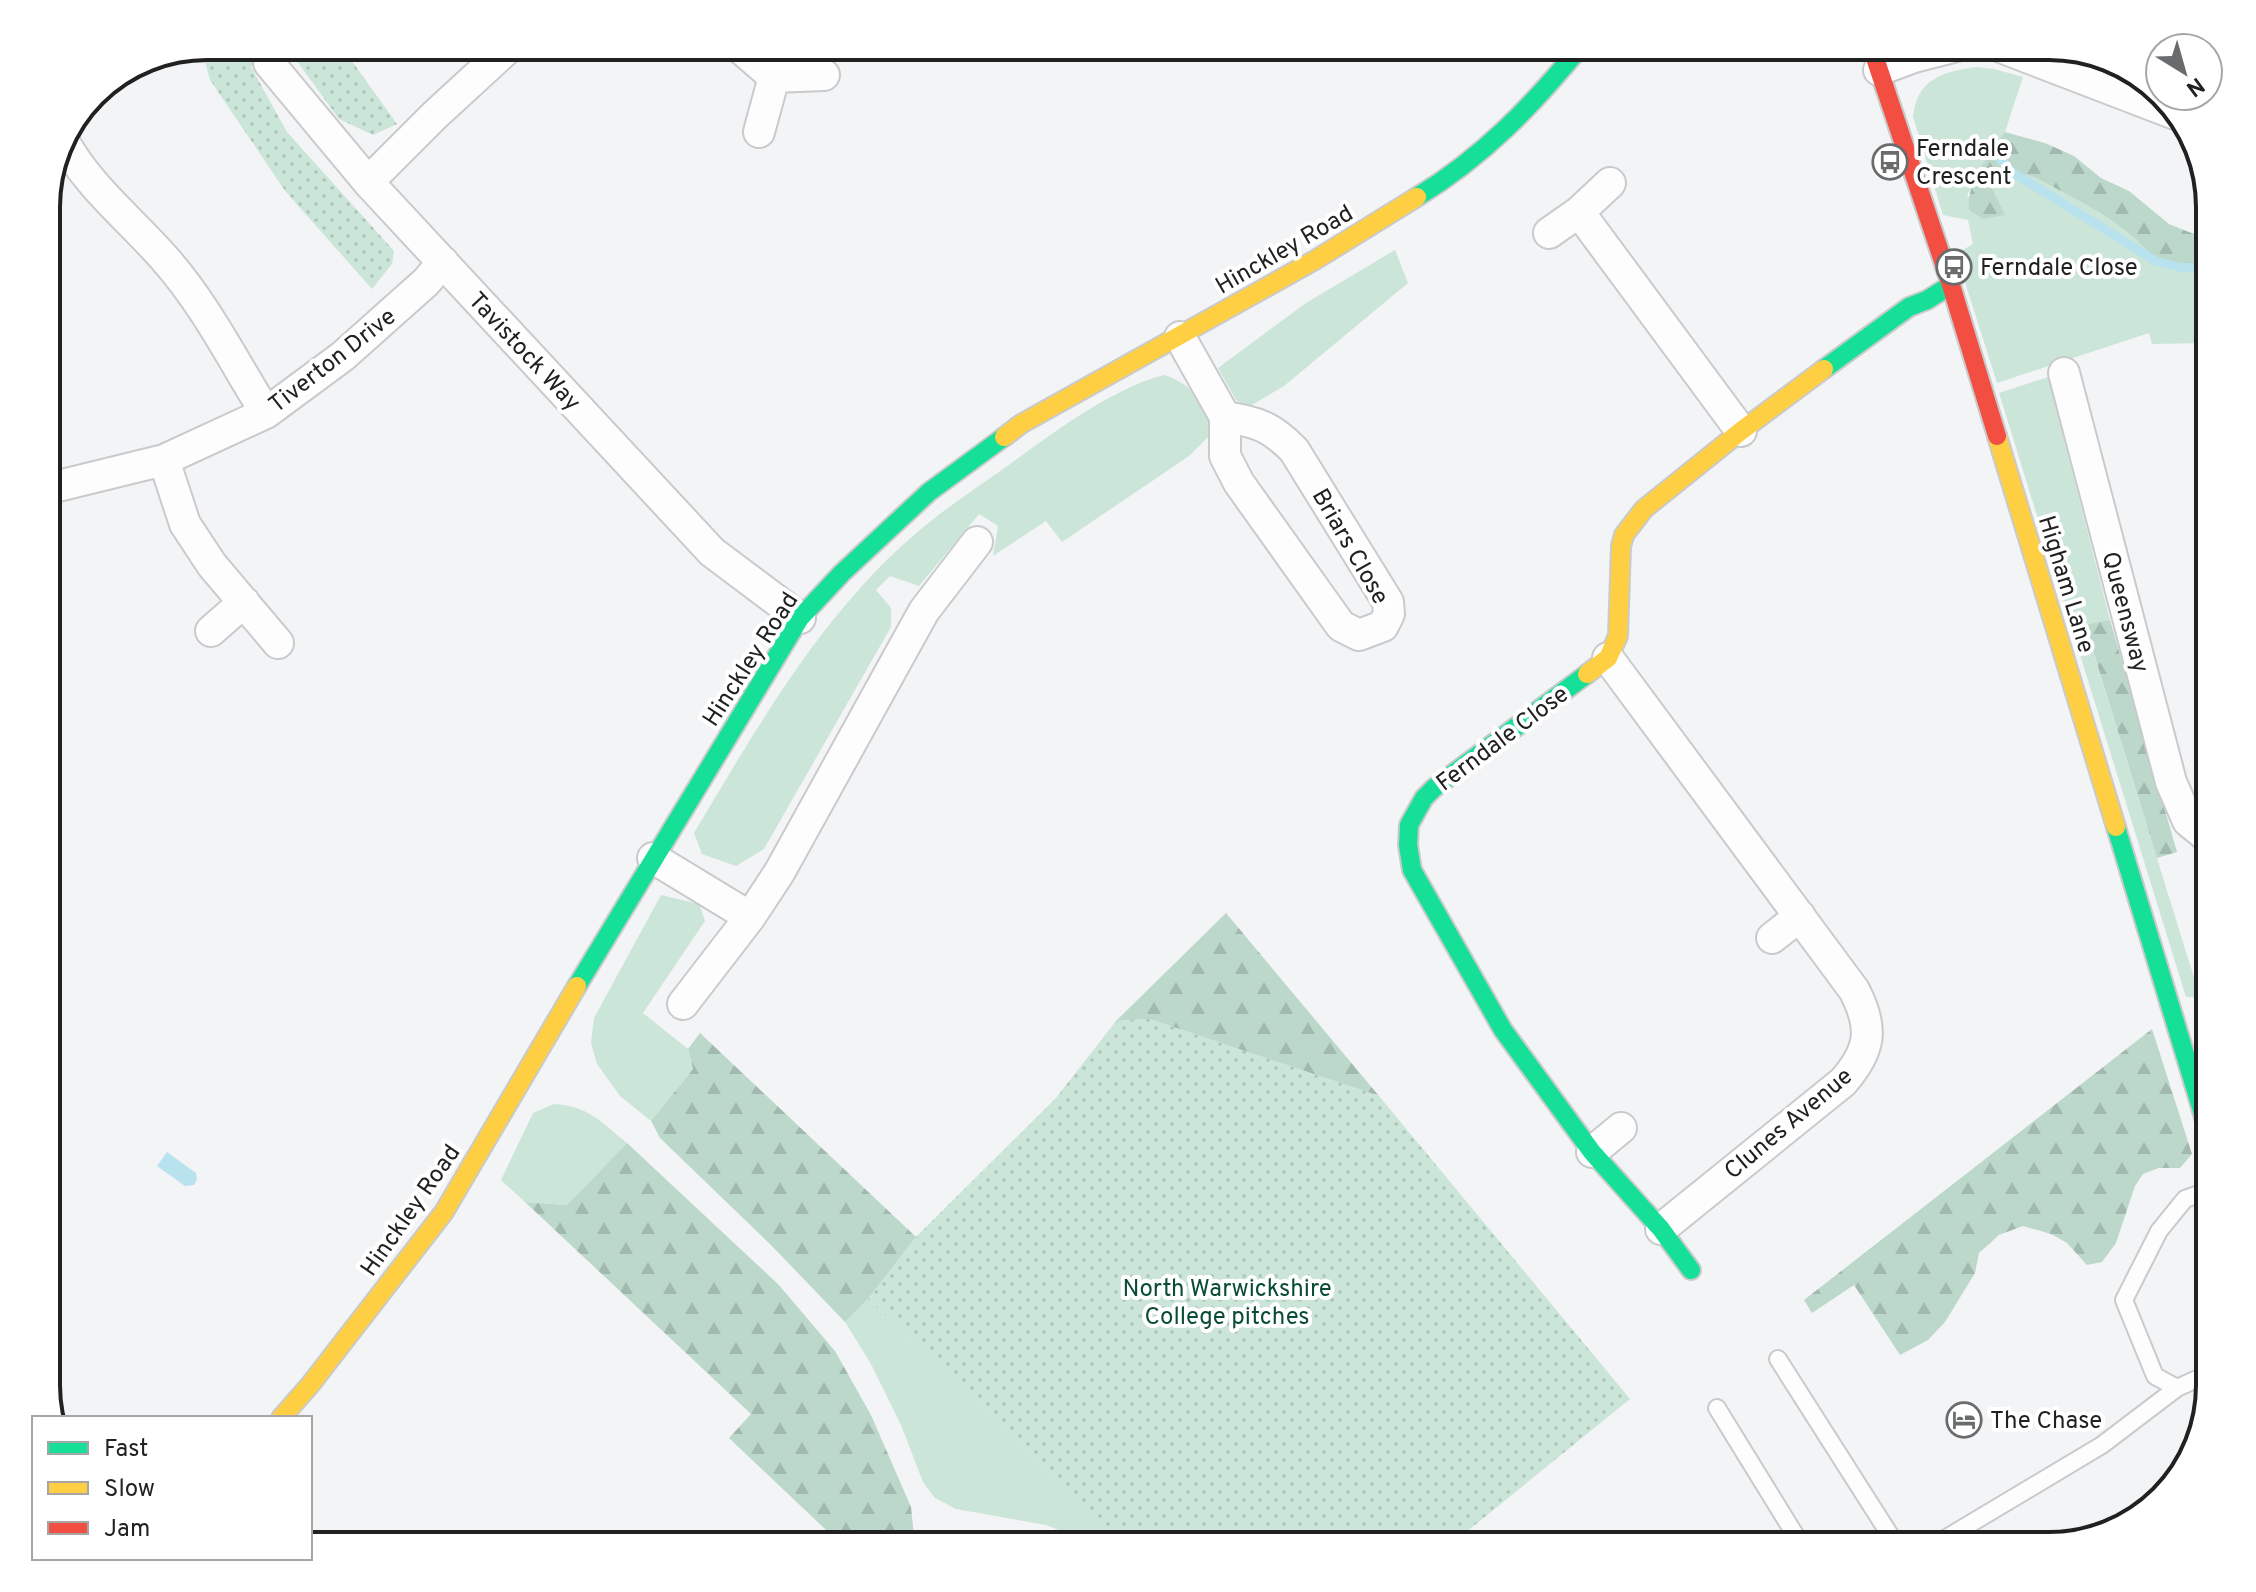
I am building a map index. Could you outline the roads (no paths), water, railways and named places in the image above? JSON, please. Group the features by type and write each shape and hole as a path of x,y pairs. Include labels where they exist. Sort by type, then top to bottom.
{"street":[{"path":"368,182 495,60"},
{"path":"754,60 774,77 824,75"},
{"name":"Hinckley Road","path":"283,1416 444,1212 653,858 800,618 842,573 929,492 1021,424 1315,260 1437,184 1482,151 1536,101 1570,60"},
{"name":"Higham Lane","path":"1876,60 1951,285 2196,1091"},
{"path":"2043,60 2156,106"},
{"name":"Tavistock Way","path":"269,63 368,182 712,552 800,618"},
{"path":"759,132 774,77"},
{"path":"71,152 89,181 166,260 190,291 266,413"},
{"path":"1549,233 1579,212 1610,183"},
{"path":"1579,212 1741,431"},
{"name":"Tiverton Drive","path":"60,486 164,460 266,413 343,356 426,282 443,262"},
{"path":"1608,658 1618,636 1621,546 1624,535 1644,509 1741,431 1909,307 1951,285"},
{"name":"Briars Close","path":"1180,337 1225,417 1225,456 1239,483 1341,626 1359,635 1383,626 1389,614 1388,602 1294,450 1276,432 1256,421 1225,417"},
{"name":"Queensway","path":"2064,373 2171,782 2188,821 2196,828"},
{"path":"164,460 185,524 212,565 278,643"},
{"path":"683,1004 750,917 779,873 924,611 977,542"},
{"path":"211,631 244,602"},
{"name":"Clunes Avenue","path":"1608,658 1854,990 1863,1006 1868,1025 1866,1046 1858,1065 1843,1082 1661,1229"},
{"name":"Ferndale Close","path":"1608,658 1434,788 1418,804 1407,824 1407,835 1412,870 1503,1030 1592,1152 1661,1229 1691,1270"},
{"path":"653,858 750,917"},
{"path":"1772,938 1800,916"},
{"path":"1592,1152 1621,1128"}],"lane":[{"path":"2177,1388 2155,1376 2124,1300 2159,1231 2185,1199 2196,1195"},
{"path":"1778,1359 1888,1532"},
{"path":"1956,1532 2102,1445 2177,1388 2196,1379"},
{"path":"1717,1408 1793,1532"}],"water":[{"path":"167,1152 196,1173 194,1185 185,1186 157,1166"}],"waterway":[{"path":"1993,151 2012,172 2156,261 2196,268"}],"place":[{"name":"Ferndale Crescent","path":"1890,162"},
{"name":"Ferndale Close","path":"1954,267"},
{"name":"The Chase","path":"1964,1420"}],"park label":[{"name":"North Warwickshire College pitches","path":"1227,1302"}]}
